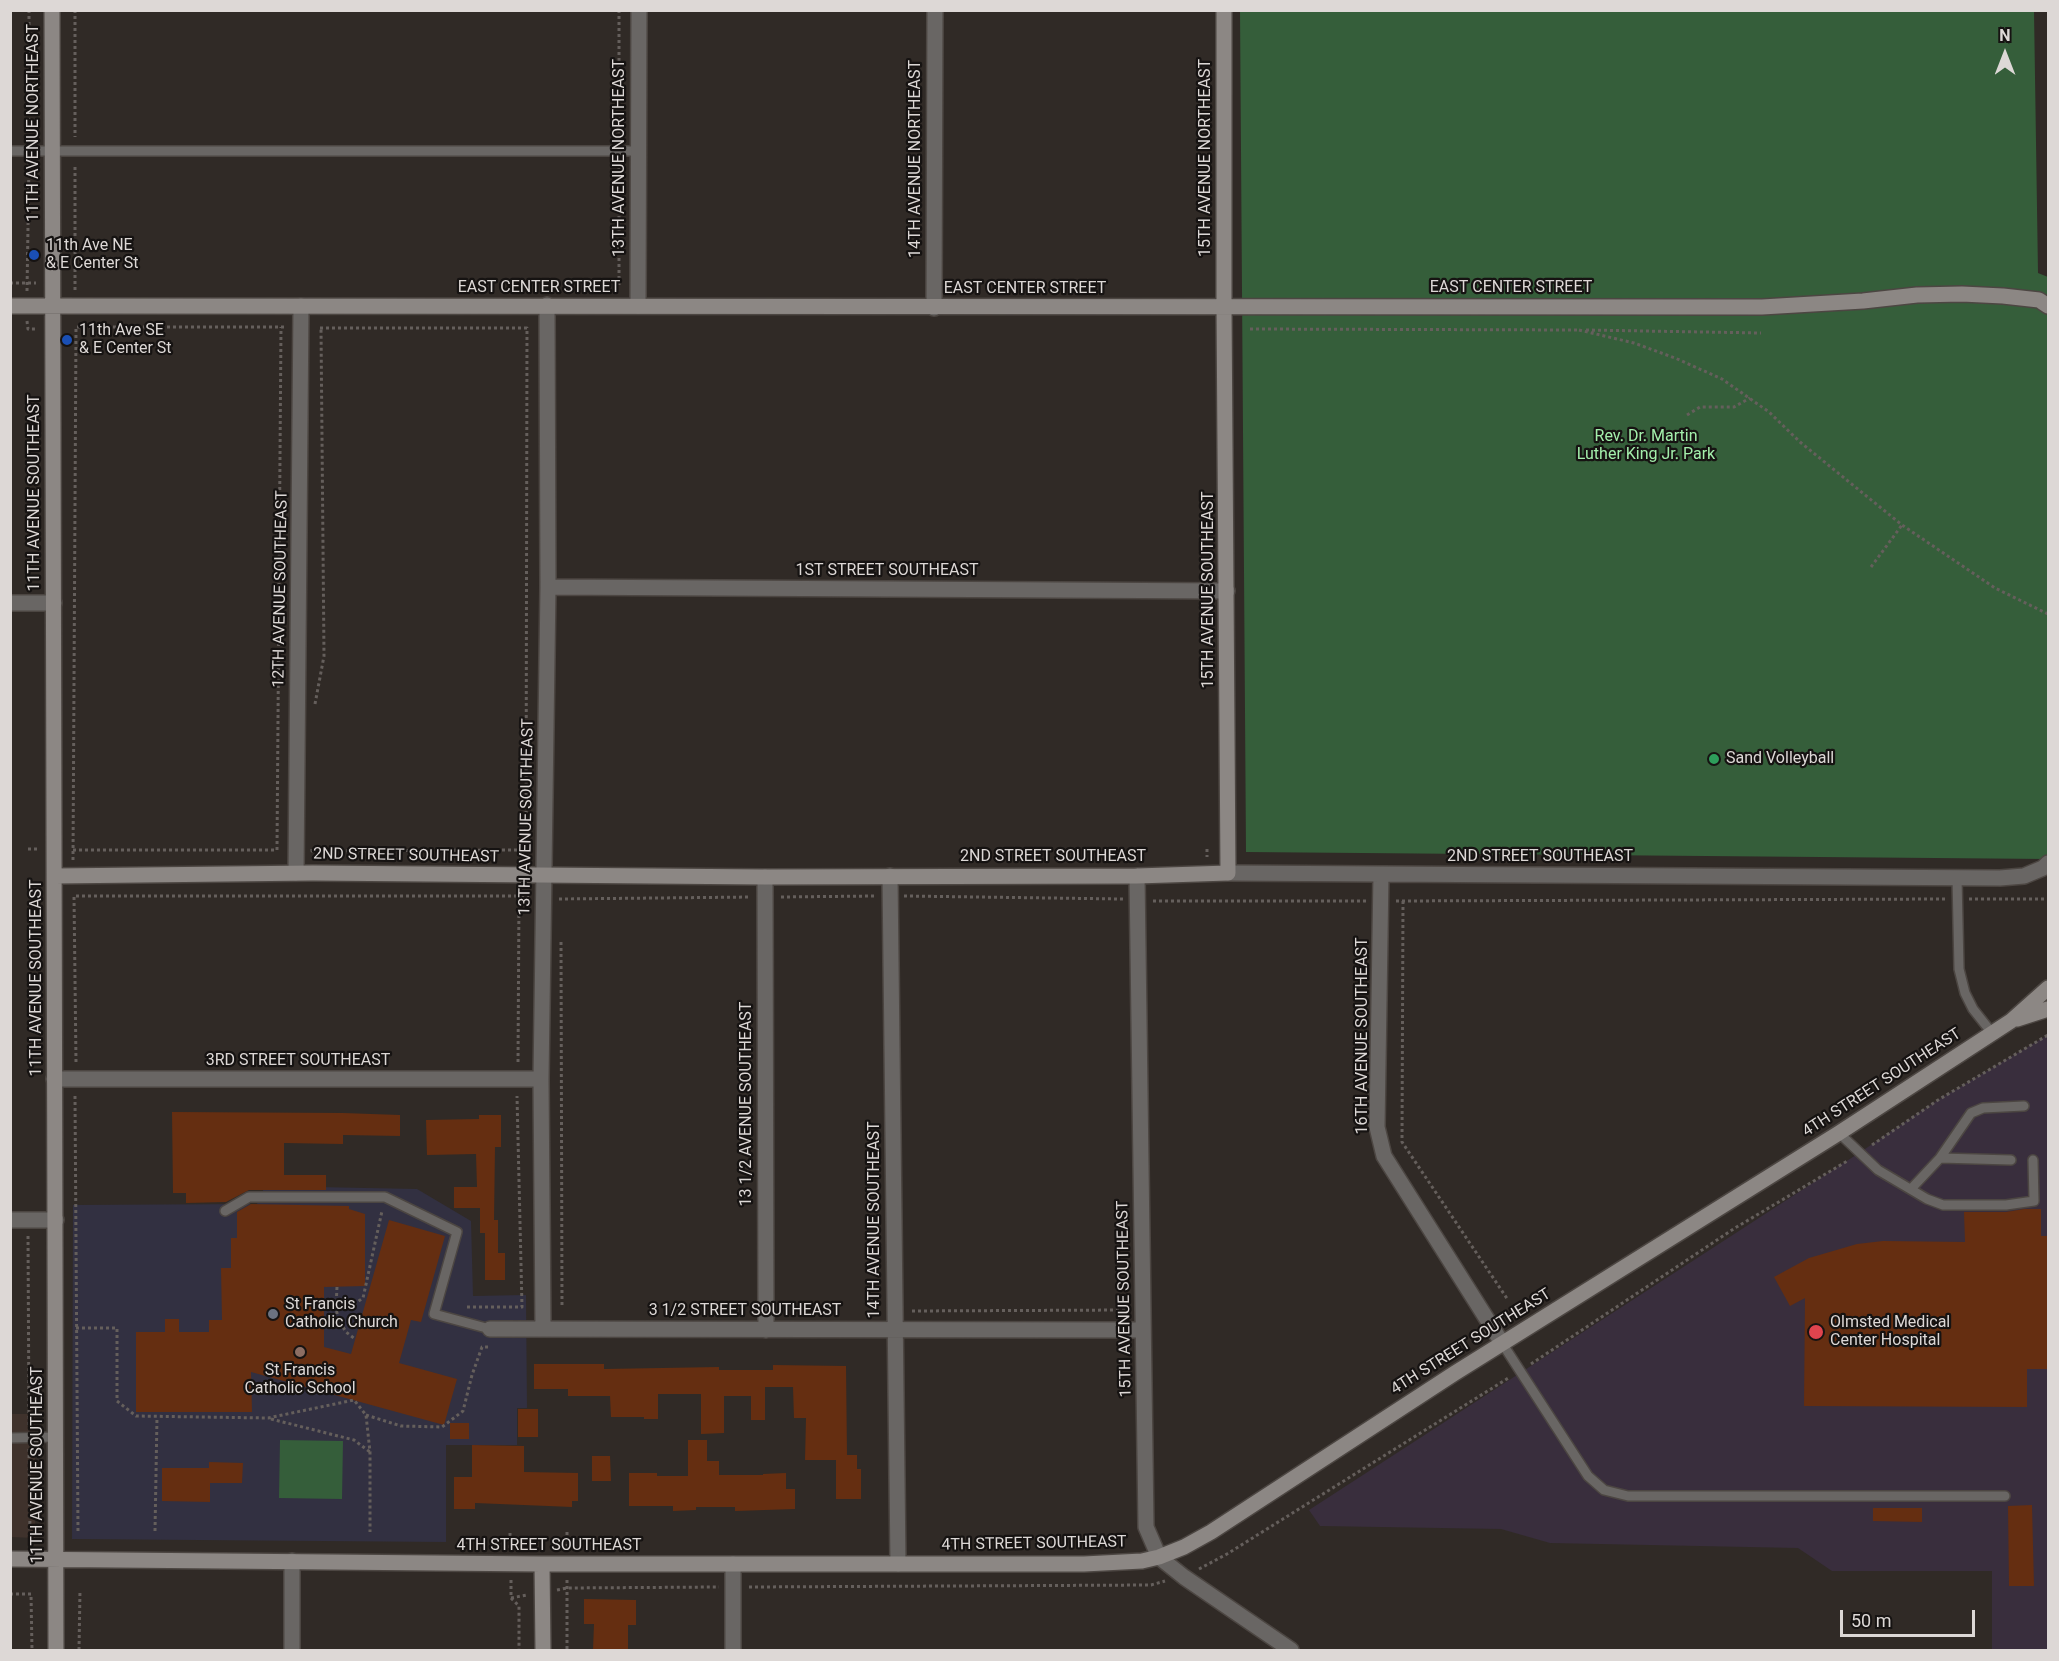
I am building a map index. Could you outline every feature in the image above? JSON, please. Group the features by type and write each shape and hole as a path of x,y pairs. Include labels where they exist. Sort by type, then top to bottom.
{"street":[{"name":"11TH AVENUE NORTHEAST","path":"52,10 52,307"},
{"name":"13TH AVENUE NORTHEAST","path":"638,306 639,10"},
{"name":"14TH AVENUE NORTHEAST","path":"934,308 935,10"},
{"name":"15TH AVENUE NORTHEAST","path":"1224,10 1224,306"},
{"name":"EAST CENTER STREET","path":"10,306 1762,307 1863,301 1917,295 1962,294 2003,296 2044,303"},
{"name":"13TH AVENUE SOUTHEAST","path":"543,1328 541,1064 548,587 548,305"},
{"name":"12TH AVENUE SOUTHEAST","path":"296,873 301,306"},
{"name":"15TH AVENUE SOUTHEAST","path":"1224,306 1228,873"},
{"name":"11TH AVENUE SOUTHEAST","path":"52,307 56,1650"},
{"name":"1ST STREET SOUTHEAST","path":"548,587 1227,591"},
{"path":"10,603 54,603"},
{"name":"2ND STREET SOUTHEAST","path":"55,876 296,873 765,877 1137,876 1228,873 2000,878 2024,876 2049,863"},
{"name":"16TH AVENUE SOUTHEAST","path":"1381,874 1377,1128 1384,1156 1502,1343"},
{"name":"14TH AVENUE SOUTHEAST","path":"890,876 898,1564"},
{"name":"15TH AVENUE SOUTHEAST","path":"1137,876 1146,1527 1159,1557 1184,1577 1291,1650"},
{"name":"13 1/2 AVENUE SOUTHEAST","path":"765,877 766,1330"},
{"name":"4TH STREET SOUTHEAST","path":"10,1559 542,1564 1084,1564 1159,1557 1184,1547 1211,1532 1502,1343 1839,1133 2011,1021 2049,988"},
{"name":"4TH STREET SOUTHEAST","path":"2011,1021 2049,1009"},
{"name":"3RD STREET SOUTHEAST","path":"54,1080 541,1080"},
{"path":"10,1220 56,1220"},
{"name":"3 1/2 STREET SOUTHEAST","path":"490,1329 1143,1330"},
{"path":"292,1562 292,1650"},
{"path":"542,1564 543,1650"},
{"path":"732,1564 733,1650"}],"lane":[{"path":"10,151 638,151"},
{"path":"1957,878 1959,969 1965,993 1973,1009 1992,1033"},
{"path":"1911,1189 1940,1158 1971,1113 1983,1108 2024,1107"},
{"path":"1839,1133 1878,1170 1927,1198 1943,1204 2006,1205 2034,1201 2033,1160"},
{"path":"1940,1158 2011,1160"},
{"path":"225,1211 249,1197 385,1197 457,1232 434,1314 490,1329"},
{"path":"1502,1343 1588,1476 1604,1490 1628,1496 2005,1496"},
{"path":"10,1438 56,1437"}],"path":[{"path":"10,283 27,283"},
{"path":"76,327 281,327 277,850 73,850 76,327"},
{"path":"313,839 312,851 526,850 527,328 321,328 324,656 314,710"},
{"path":"1250,329 1761,333"},
{"path":"1579,330 1634,343 1675,358 1722,380 1769,412 1800,442 1902,525 1995,588 2049,614"},
{"path":"1687,415 1700,407 1734,407 1749,398"},
{"path":"1871,567 1902,525"},
{"path":"75,1062 74,896 519,896 518,1064 561,1064"},
{"path":"1508,1300 1402,1143 1403,901 2049,899"},
{"path":"1207,901 1360,901"},
{"path":"567,1650 567,1588 1151,1585 1184,1577 1227,1554 1520,1371 1735,1228 1859,1153 1938,1100 2049,1035"},
{"path":"78,1532 75,1096 85,1096"},
{"path":"456,1307 522,1307 518,1096 506,1096"},
{"path":"324,1308 353,1305 363,1298 385,1197"},
{"path":"28,1220 30,1532"},
{"path":"337,1287 338,1319 346,1332 355,1339"},
{"path":"911,1311 1126,1310"},
{"path":"76,1328 117,1328 117,1401 136,1416 268,1418 354,1400 366,1415 370,1452 370,1532"},
{"path":"366,1415 401,1426 442,1427 463,1411 482,1347"},
{"path":"156,1531 158,1417"},
{"path":"268,1418 354,1440 370,1452"},
{"path":"79,1650 80,1590"},
{"path":"10,1594 32,1594 32,1650"},
{"path":"511,1598 519,1606 519,1650"}],"shaded area":[{"name":"Olmsted Medical Center Hospital","path":"2048,1035 2048,1650 1992,1650 1992,1571 1832,1571 1798,1548 1550,1543 1501,1529 1320,1526 1309,1510 1938,1100"},
{"name":"St Francis Catholic School","path":"265,1186 417,1189 471,1221 473,1296 526,1295 527,1408 517,1408 517,1445 446,1445 446,1542 72,1539 73,1205 257,1204"},
{"path":"11,1414 35,1414 35,1538 11,1537"}],"green space":[{"name":"Rev. Dr. Martin Luther King Jr. Park","path":"1240,11 2034,11 2038,273 2048,277 2048,859 1246,852"},
{"path":"280,1440 343,1441 342,1499 279,1498"}],"building":[{"path":"172,1112 400,1115 400,1136 343,1135 343,1144 284,1143 284,1175 326,1175 326,1190 249,1190 226,1202 186,1203 186,1193 173,1193"},
{"path":"479,1115 501,1115 501,1147 495,1147 494,1220 498,1220 498,1253 505,1253 505,1280 485,1280 485,1233 480,1233 480,1208 454,1208 454,1187 477,1187 476,1154 427,1155 426,1120 479,1119"},
{"name":"St Francis Catholic Church","path":"251,1204 349,1206 349,1209 365,1214 365,1286 324,1287 324,1347 351,1354 389,1220 445,1236 421,1322 411,1320 399,1363 457,1379 444,1425 251,1372 252,1412 136,1412 136,1332 165,1332 165,1319 179,1319 179,1332 209,1332 209,1320 222,1320 221,1268 231,1268 231,1238 237,1238 237,1212"},
{"path":"2041,1209 2041,1236 2049,1236 2049,1369 2027,1369 2027,1407 1804,1406 1805,1298 1790,1306 1774,1277 1809,1258 1857,1244 1883,1241 1965,1242 1964,1212 2006,1212"},
{"path":"534,1364 604,1364 604,1369 719,1367 719,1370 773,1370 773,1365 846,1366 847,1455 857,1455 857,1469 861,1469 861,1499 836,1499 836,1460 805,1460 806,1418 794,1418 793,1387 765,1387 765,1420 751,1420 751,1396 724,1396 724,1433 701,1434 701,1394 658,1394 658,1419 611,1417 610,1396 568,1396 568,1389 534,1389"},
{"path":"518,1409 538,1409 538,1437 518,1437"},
{"path":"450,1423 469,1423 469,1439 450,1439"},
{"path":"688,1440 707,1440 707,1461 719,1461 719,1475 786,1473 786,1489 795,1489 795,1509 735,1511 735,1507 696,1507 696,1510 673,1511 673,1506 629,1506 629,1473 688,1476"},
{"path":"472,1445 524,1446 524,1472 578,1473 578,1501 572,1501 572,1507 475,1503 475,1509 454,1509 454,1477 472,1477"},
{"path":"592,1456 610,1456 611,1481 592,1481"},
{"path":"209,1462 243,1463 242,1483 210,1483 210,1502 162,1501 162,1468 209,1468"},
{"path":"2032,1505 2034,1586 2009,1586 2008,1506"},
{"path":"1873,1508 1922,1508 1922,1522 1873,1521"},
{"path":"584,1599 636,1600 636,1625 628,1625 628,1650 593,1650 594,1624 584,1624"}],"place":[{"name":"11th Ave NE & E Center St","path":"34,255"},
{"name":"11th Ave SE & E Center St","path":"67,340"},
{"name":"Sand Volleyball","path":"1714,759"},
{"name":"St Francis Catholic Church","path":"273,1314"},
{"name":"Olmsted Medical Center Hospital","path":"1816,1332"},
{"name":"St Francis Catholic School","path":"300,1352"}]}
